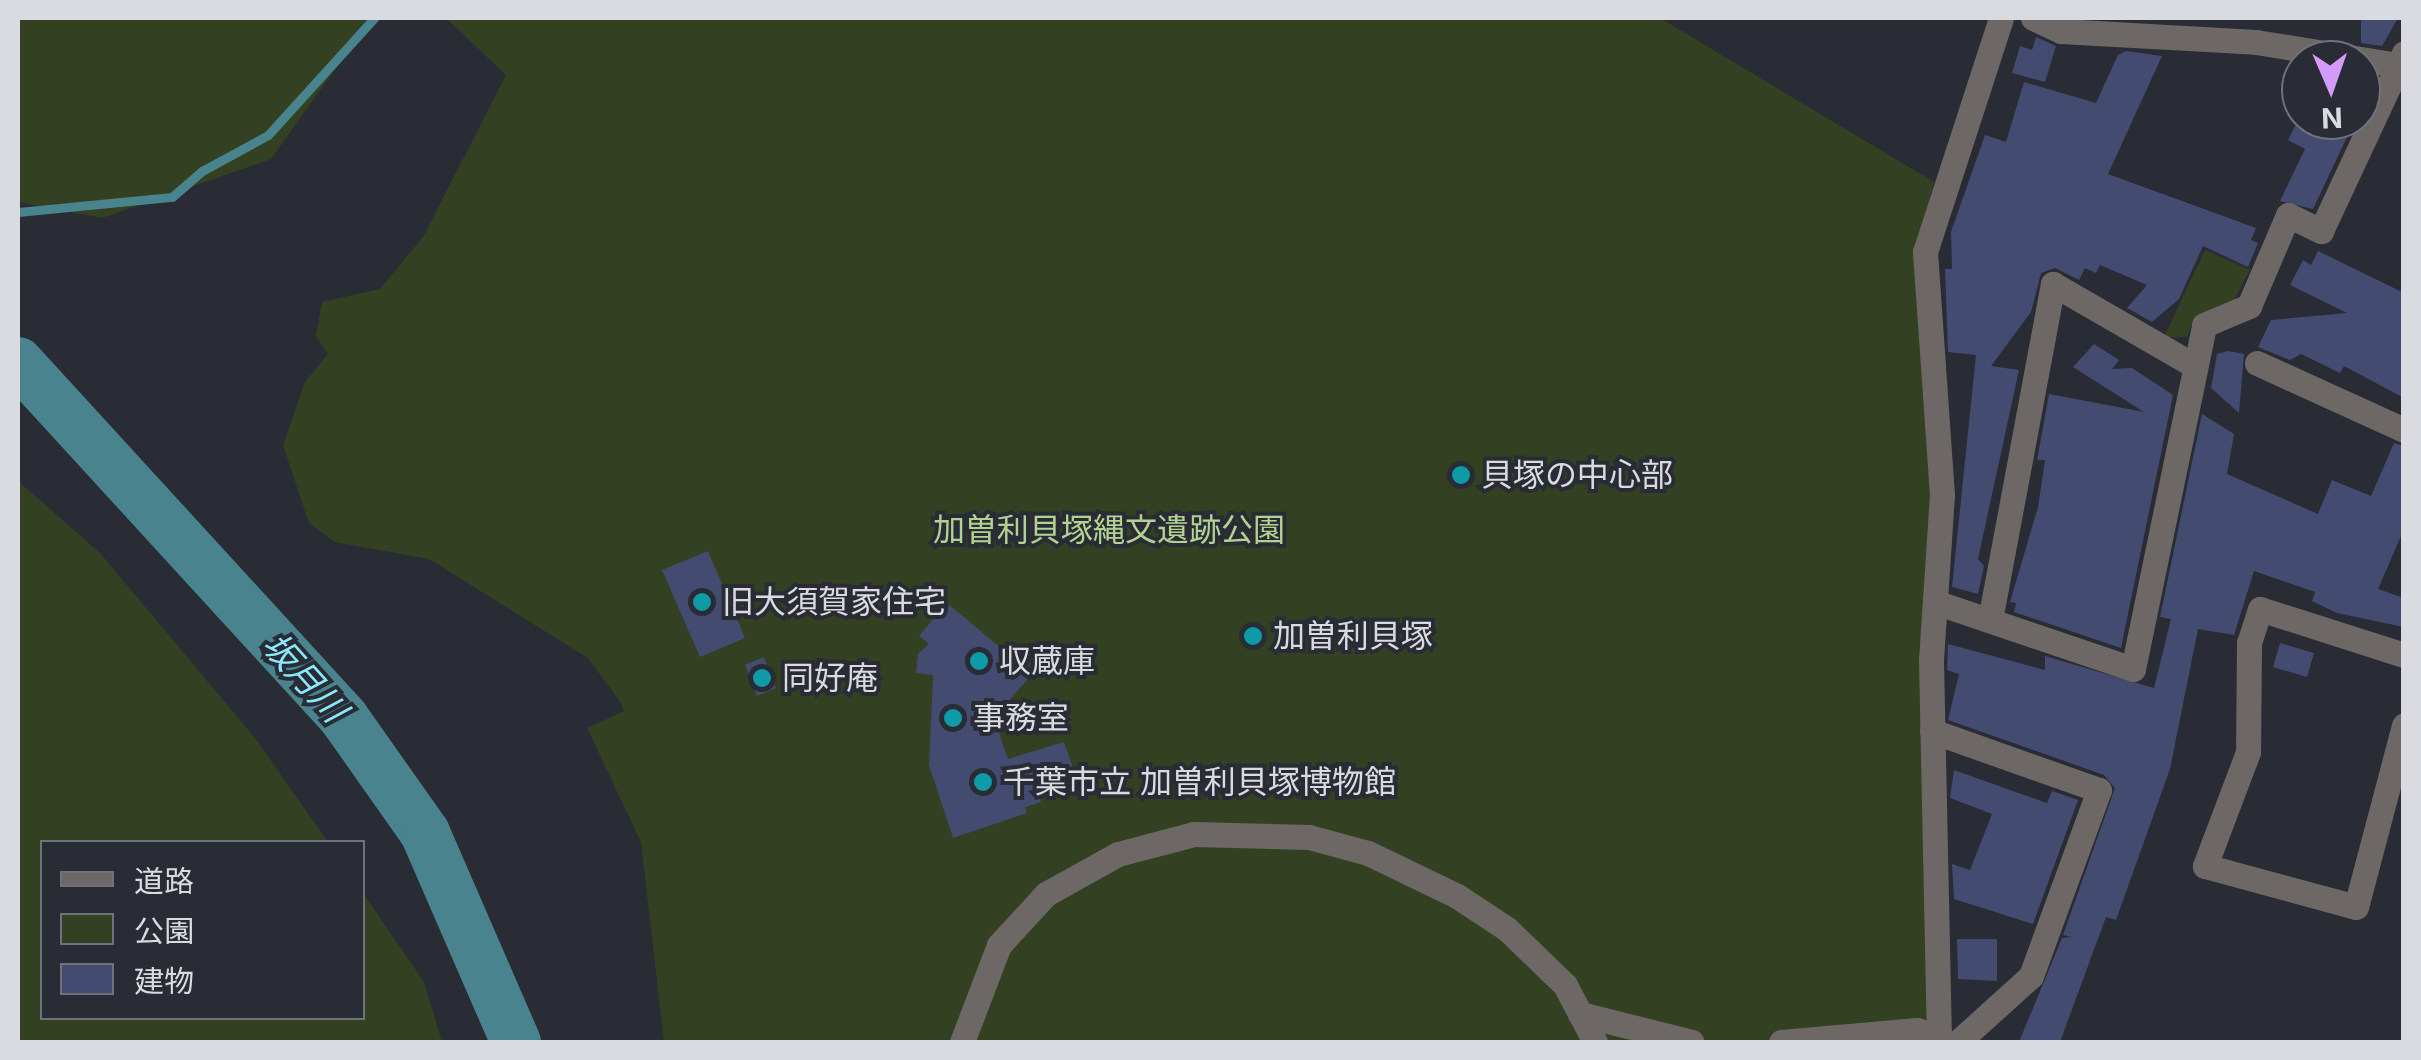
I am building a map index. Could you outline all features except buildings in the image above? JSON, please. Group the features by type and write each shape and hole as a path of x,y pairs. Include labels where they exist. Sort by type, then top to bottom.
{"street":[{"path":"1946,1041 1932,731 1942,495 1926,252 2002,18"},
{"path":"1935,602 2133,669 2204,325 2248,306 2288,216 2321,231 2402,61 2256,42 2061,31 2032,18"},
{"path":"1990,620 2053,284 2195,366"},
{"path":"2256,363 2404,430"},
{"path":"2404,655 2260,609 2249,643 2248,752 2205,866 2356,906 2404,725"},
{"path":"1932,731 2099,790 2031,976 1946,1041"},
{"path":"962,1042 999,945 1046,894 1118,854 1194,834 1309,837 1368,853 1507,929 1565,986 1595,1042"},
{"path":"1580,1014 1692,1042"},
{"path":"1781,1042 1917,1030 1946,1041"}],"green space":[{"path":"18,18 372,18 271,159 102,218 18,202"},
{"name":"加曽利貝塚縄文遺跡公園","path":"446,18 1660,18 1934,182 1917,249 1935,483 1929,1042 664,1042 641,842 587,728 624,711 621,703 588,658 429,559 335,542 309,523 283,445 305,382 328,354 316,336 322,302 380,289 423,237 506,75"},
{"path":"2205,250 2250,270 2232,304 2193,321 2187,337 2164,337"},
{"path":"18,481 100,553 255,738 327,840 40,840 40,1020 365,1020 365,896 424,982 442,1042 18,1042"}],"waterway":[{"path":"18,212 172,197 202,171 268,135 374,18"},
{"name":"坂月川","path":"18,362 344,718 425,833 516,1042"}],"place":[{"name":"貝塚の中心部","path":"1461,475"},
{"name":"旧大須賀家住宅","path":"702,602"},
{"name":"加曽利貝塚","path":"1253,636"},
{"name":"収蔵庫","path":"979,661"},
{"name":"同好庵","path":"762,678"},
{"name":"事務室","path":"953,718"},
{"name":"千葉市立 加曽利貝塚博物館","path":"983,782"}]}
